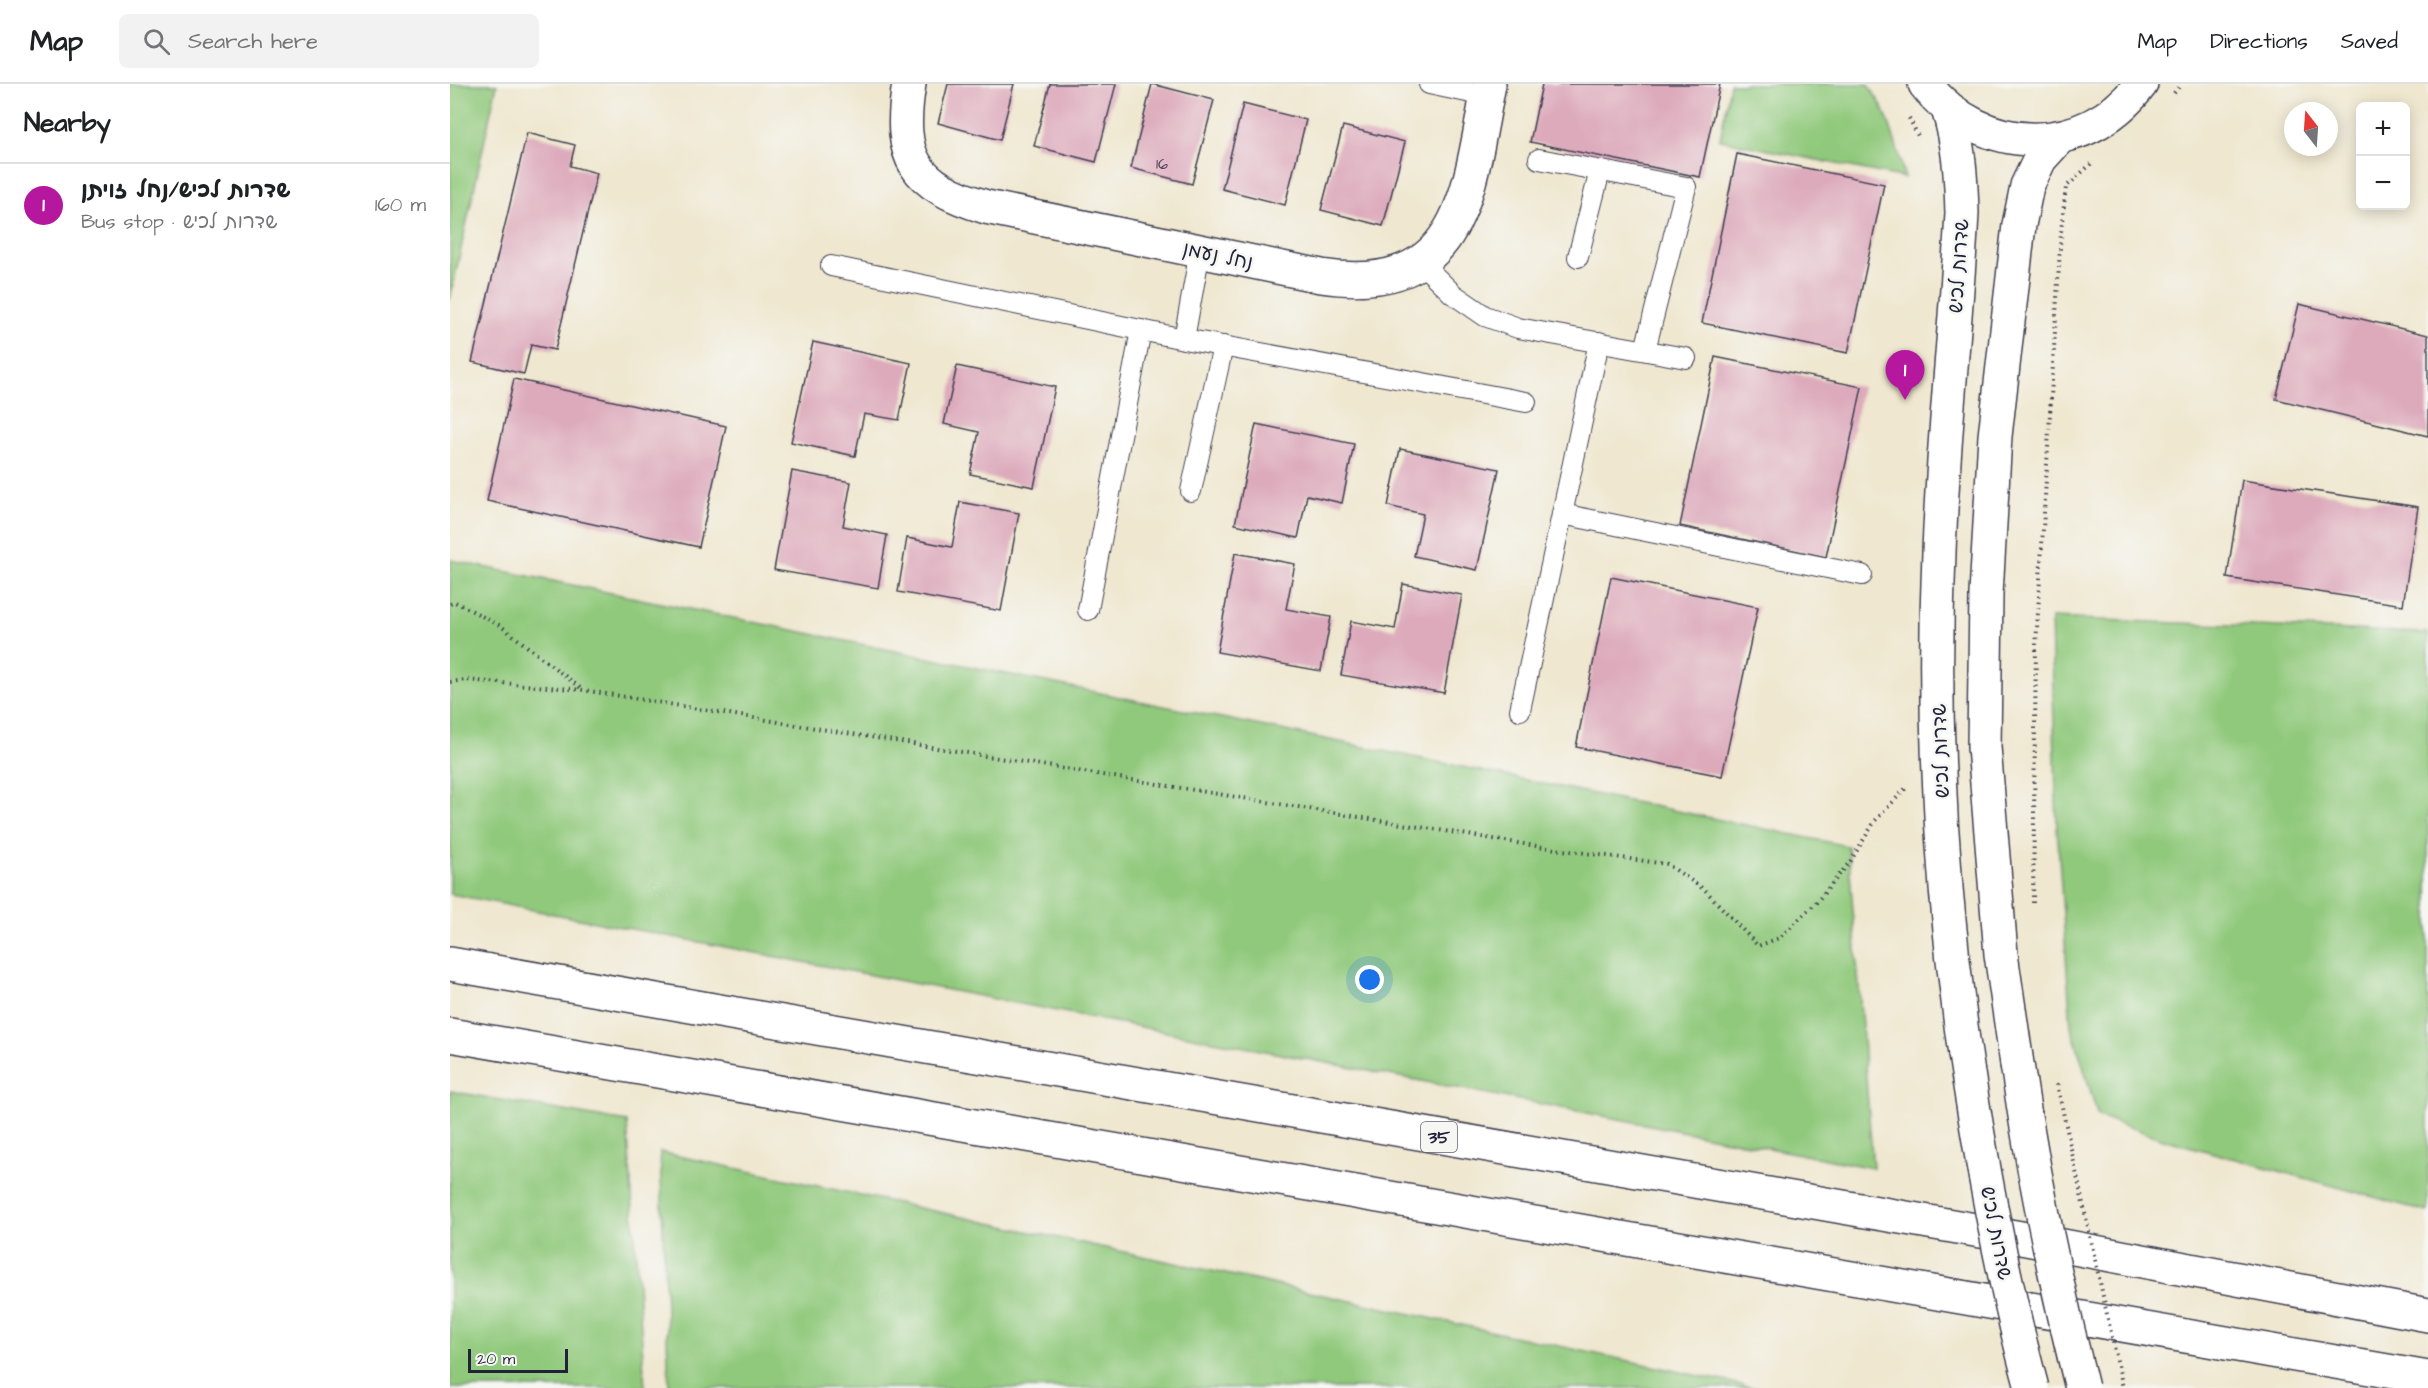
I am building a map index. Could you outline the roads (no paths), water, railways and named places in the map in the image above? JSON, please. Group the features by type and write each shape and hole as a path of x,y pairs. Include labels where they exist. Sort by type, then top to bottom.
{"main road":[{"name":"נחל נעמן","path":"909,84 904,110 906,144 912,160 922,174 938,187 958,198 986,207 1340,279 1377,278 1395,274 1420,262 1440,244 1462,207 1470,182 1487,90"},
{"path":"1925,84 1948,109 1962,119 1993,134 2026,140 2060,137 2100,122 2141,88"},
{"name":"שדרות לכיש","path":"1948,109 1955,133 1960,170 1962,213 1938,553 1937,717 1940,767 1956,987 1965,1054 1977,1134 2013,1318 2032,1388"},
{"path":"2060,137 2040,159 2027,186 2019,225 1995,436 1986,594 1984,747 2001,954 2031,1162 2055,1283 2082,1388"},
{"name":"35","path":"450,964 1997,1234 2428,1315"},
{"path":"450,1035 2428,1378"}],"lane":[{"path":"1429,84 1487,90"},
{"path":"1539,159 1686,187 1645,350"},
{"path":"1578,257 1600,171"},
{"path":"1184,339 1200,251"},
{"path":"1420,262 1454,294 1485,316 1518,328 1686,358"},
{"path":"831,266 1184,339 1526,402"},
{"path":"1088,610 1141,330"},
{"path":"1520,710 1599,342"},
{"path":"1191,491 1223,346"},
{"path":"1562,514 1862,575"}],"place":[{"name":"שדרות לכיש/נחל זויתן","path":"1905,400"}]}
